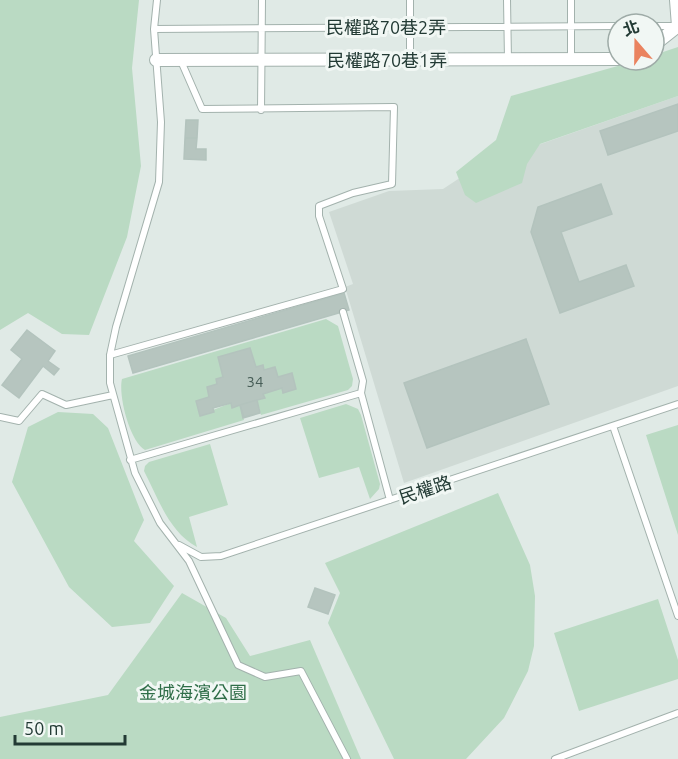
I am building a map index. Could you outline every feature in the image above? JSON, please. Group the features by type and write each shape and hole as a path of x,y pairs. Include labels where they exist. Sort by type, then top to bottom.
{"street":[{"path":"666,36 678,26 676,0"},
{"name":"民權路70巷1弄","path":"156,60 606,59"}],"lane":[{"path":"157,0 154,29 161,122 159,182 116,327 110,355 113,395 130,460 160,523 192,569 238,665 265,677 301,671 347,759"},
{"path":"261,110 262,0"},
{"path":"410,0 410,60"},
{"path":"507,0 508,60"},
{"path":"571,0 571,60"},
{"name":"民權路70巷2弄","path":"154,29 606,26"},
{"path":"110,355 343,289 318,210 324,203 343,196 392,184 394,107 202,110 181,60"},
{"path":"343,312 363,381 361,393 390,500"},
{"path":"130,460 361,393"},
{"path":"0,417 19,421 42,394 66,405 113,395"},
{"name":"民權路","path":"174,541 201,557 221,556 678,404"},
{"path":"613,426 678,616"},
{"path":"555,759 678,713"}],"shaded area":[{"path":"678,96 678,386 404,483 345,287 353,284 329,212 389,191 443,189 478,166"}],"green space":[{"path":"0,0 139,0 132,68 141,166 127,237 89,335 62,334 28,313 0,330"},
{"path":"678,47 678,96 540,144 527,164 522,183 476,203 465,195 456,172 496,140 511,96 606,69 606,72 666,72 666,51"},
{"path":"326,319 338,326 353,379 352,386 348,390 261,415 257,400 264,398 263,394 282,388 283,393 296,389 292,373 278,377 275,367 264,370 263,365 256,367 250,348 218,357 223,377 216,379 217,384 207,387 209,397 196,401 200,415 231,403 232,407 240,405 244,420 145,450 135,438 126,418 121,387 122,379"},
{"path":"346,404 358,409 361,415 380,484 379,489 370,499 359,467 319,478 300,418"},
{"path":"58,412 93,414 108,428 144,520 134,541 174,586 150,623 112,627 69,587 12,482 28,427"},
{"path":"678,425 678,535 646,435"},
{"path":"210,444 228,505 189,517 197,547 187,541 172,523 144,471 149,462"},
{"path":"498,493 530,565 535,596 534,646 528,671 504,718 466,759 394,759 328,623 340,593 325,563"},
{"name":"金城海濱公園","path":"182,593 226,618 250,656 310,640 361,759 0,759 0,717 108,695"},
{"path":"658,599 678,660 678,679 579,711 554,633"}],"building":[{"path":"678,104 678,131 608,155 600,131"},
{"path":"186,120 198,120 197,138 185,138"},
{"path":"185,138 197,138 196,149 206,149 206,160 184,159"},
{"path":"601,184 612,214 561,232 579,282 626,265 634,286 560,313 531,232 538,207"},
{"path":"344,293 349,310 133,373 128,356"},
{"path":"27,330 55,351 48,361 59,369 54,375 43,366 19,398 2,385 22,359 11,350"},
{"path":"526,339 549,404 427,448 404,383"},
{"path":"250,348 256,367 263,365 264,370 275,367 278,377 292,373 296,389 283,393 282,388 263,394 265,398 257,400 260,413 244,417 240,405 232,408 231,403 213,408 214,412 200,416 196,401 209,397 207,387 217,384 216,379 223,377 218,357"},
{"path":"257,400 260,413 243,418 240,405"},
{"path":"315,588 335,595 328,614 308,607"}]}
